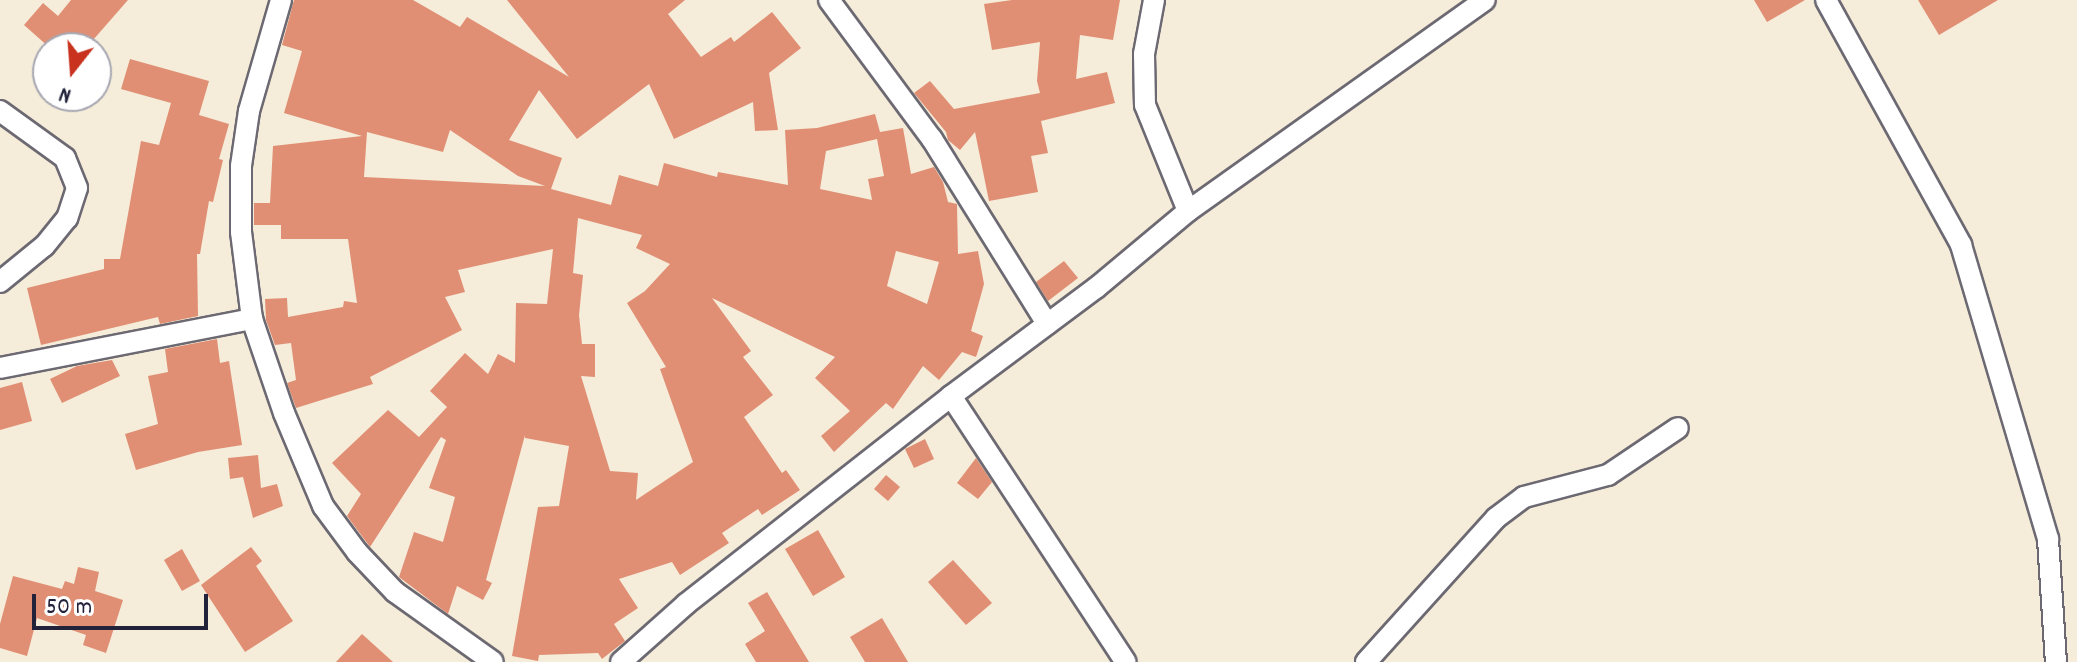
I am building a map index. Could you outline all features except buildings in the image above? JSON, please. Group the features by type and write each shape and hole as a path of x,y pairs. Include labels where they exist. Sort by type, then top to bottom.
{"street":[{"path":"281,0 249,111 241,166 241,232 252,319 284,413 323,506 357,552 395,592 493,662"},
{"path":"829,0 932,139 1047,324"},
{"path":"1154,0 1144,54 1145,105 1188,211"},
{"path":"621,662 686,604 1188,211 1485,0"},
{"path":"1826,0 1961,245 2048,539 2056,662"},
{"path":"0,111 65,158 77,188 67,218 44,246 0,282"},
{"path":"0,368 252,319"},
{"path":"951,396 1126,662"},
{"path":"1366,662 1496,518 1524,497 1608,475 1678,428"}]}
